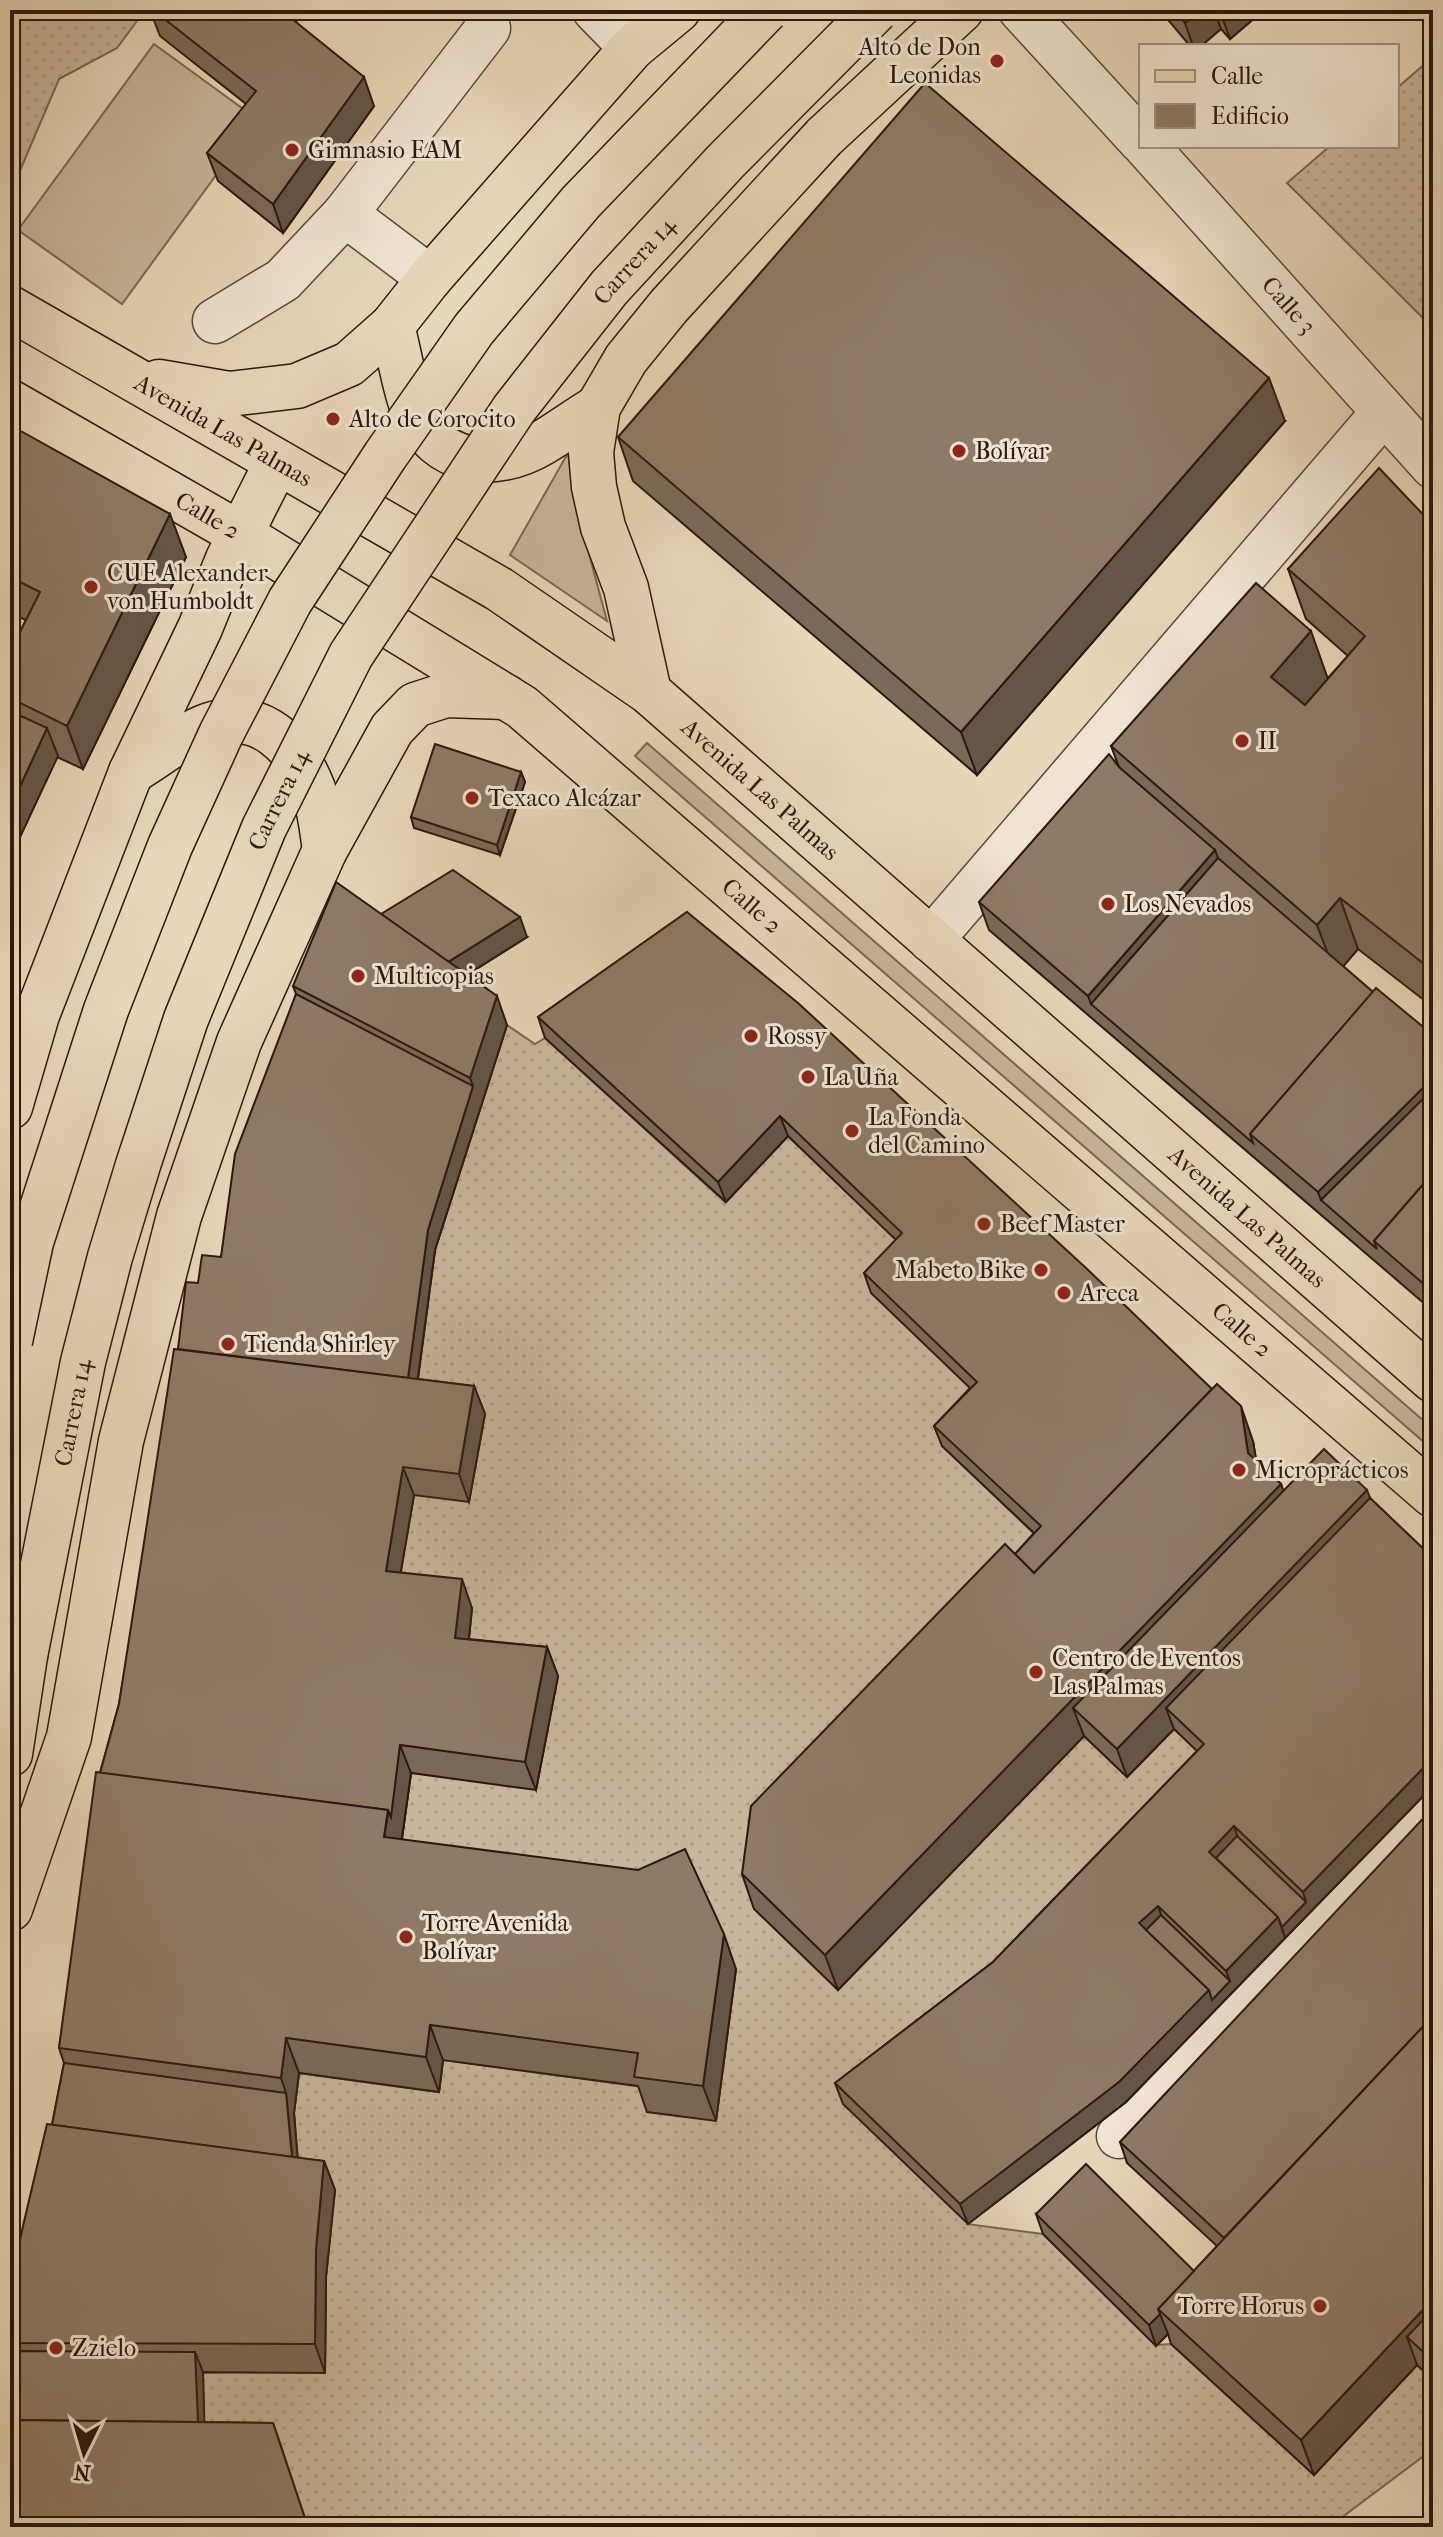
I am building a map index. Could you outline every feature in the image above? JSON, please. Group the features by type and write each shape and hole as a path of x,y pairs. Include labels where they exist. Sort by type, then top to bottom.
{"main road":[{"path":"122,373 229,394 297,386 349,364 392,326 430,278 632,48 678,10"},
{"path":"10,1341 31,1242 106,1010 170,846 221,734 290,601 385,456 474,329 581,202 766,10"},
{"name":"Carrera 14","path":"10,1754 25,1656 83,1362 110,1257 186,1019 264,828 351,655 514,409 609,288 725,162 876,10"},
{"path":"649,692 626,588 603,527 594,487 591,452 598,407 626,359 669,306 824,137 961,10"},
{"name":"Avenida Las Palmas","path":"10,308 499,589 649,692 1433,1380"},
{"path":"392,326 412,406 419,422 439,447 453,455 479,459 526,450 541,444 598,407"},
{"name":"Calle 2","path":"10,402 240,534 508,697 600,771 1057,1172 1433,1495"},
{"path":"10,1107 24,1019 131,772 200,628 240,534 277,462"},
{"path":"10,1909 69,1737 121,1441 179,1216 239,1042 325,850 392,729 415,705 446,695 508,697"},
{"path":"131,772 208,726 225,721 256,723 278,737 306,776 313,790 325,850"}],"street":[{"path":"595,10 632,48"},
{"path":"1021,10 1139,139"},
{"path":"215,321 283,280 345,214 488,28"},
{"name":"Calle 3","path":"1148,148 1433,466"},
{"path":"345,214 430,278"},
{"path":"931,940 1384,412"},
{"path":"1119,2136 1433,1811"}],"shaded area":[{"path":"10,10 145,10 117,48 59,79 10,194"},
{"path":"154,44 257,119 122,304 18,230"},
{"path":"1433,57 1433,328 1287,183 1328,148 1399,148 1399,86"},
{"path":"568,453 574,498 607,621 510,555"},
{"path":"647,743 1433,1429 1433,1450 635,756"},
{"path":"507,1025 535,1044 545,1038 725,1202 788,1136 910,1253 984,1402 942,1446 1048,1547 764,1841 755,1909 838,1989 1084,1736 1127,1777 1174,1728 1211,1765 967,2224 1043,2234 1156,2345 1171,2344 1314,2475 1417,2365 1433,2380 1433,2449 1329,2527 308,2527 283,2452 205,2450 203,2373 325,2372 326,2277 300,2186 294,2113 299,2073 439,2092 443,2060 650,2088 715,2121 397,1872 411,1773 466,1666 396,1600 414,1495 414,1406 435,1250"}],"building":[{"name":"Gimnasio EAM","path":"153,10 281,10 364,77 273,204 207,153 256,91"},
{"path":"1174,10 1200,10 1185,23"},
{"name":"Bolívar","path":"925,83 1269,378 961,732 618,437"},
{"name":"CUE Alexander von Humboldt","path":"10,425 170,514 67,726 10,698 10,652 40,592 10,577"},
{"name":"II","path":"1379,468 1433,525 1433,971 1340,898 1317,925 1111,746 1256,583 1311,631 1271,677 1305,705 1365,636 1288,569"},
{"path":"10,711 47,728 10,808"},
{"name":"Texaco Alcázar","path":"435,744 521,772 497,845 411,817"},
{"name":"Los Nevados","path":"1109,754 1119,767 1215,850 1088,996 979,902"},
{"path":"1218,858 1373,992 1250,1134 1253,1143 1091,1004"},
{"path":"453,870 520,917 448,962 381,914"},
{"path":"336,882 497,996 470,1078 293,986"},
{"path":"687,912 798,1003 1086,1268 1212,1389 1034,1573 1015,1554 1041,1526 934,1426 977,1382 864,1273 902,1233 780,1116 718,1182 538,1017"},
{"path":"1376,988 1433,1035 1433,1078 1318,1192 1250,1134"},
{"path":"296,994 473,1086 428,1230 408,1378 178,1349 186,1282 198,1283 202,1255 221,1257 235,1154"},
{"path":"1433,1089 1433,1173 1374,1241 1377,1249 1321,1200"},
{"path":"1433,1173 1433,1292 1374,1241"},
{"path":"174,1349 474,1386 459,1474 403,1467 386,1571 462,1579 455,1638 547,1647 525,1762 400,1745 391,1817 388,1810 100,1773 119,1704"},
{"name":"Centro de Eventos Las Palmas","path":"1217,1384 1241,1406 1248,1453 1281,1484 825,1955 742,1874 751,1806 1005,1544 1034,1573"},
{"path":"1324,1449 1367,1490 1117,1749 1073,1708"},
{"path":"1370,1498 1433,1558 1433,1758 1303,1892 1234,1826 1209,1852 1278,1917 1226,1971 1158,1906 1139,1923 1209,1990 1119,2082 960,2204 835,2083 993,1962 1204,1744 1166,1708"},
{"name":"Torre Avenida Bolívar","path":"96,1772 388,1810 384,1837 638,1870 685,1849 724,1934 703,2086 634,2077 638,2053 430,2025 426,2057 286,2038 281,2078 59,2048"},
{"path":"1430,1811 1433,1813 1433,2016 1224,2238 1120,2142"},
{"path":"1237,1836 1306,1902 1282,1927 1278,1917 1216,1858"},
{"path":"1161,1915 1230,1981 1212,2000 1209,1990 1146,1930"},
{"name":"Torre Horus","path":"1433,2016 1433,2299 1301,2440 1158,2309"},
{"path":"64,2063 286,2093 292,2157 52,2125"},
{"path":"47,2124 324,2161 316,2249 315,2344 10,2343 10,2287"},
{"path":"1086,2164 1194,2271 1158,2309 1160,2314 1149,2325 1036,2214"},
{"path":"1433,2309 1433,2361 1407,2337"},
{"path":"10,2351 195,2352 198,2422 10,2420"},
{"path":"10,2420 273,2423 308,2527 10,2527"}],"place":[{"name":"Alto de Don Leonidas","path":"997,61"},
{"name":"Gimnasio EAM","path":"292,150"},
{"name":"Alto de Corocito","path":"333,419"},
{"name":"Bolívar","path":"959,451"},
{"name":"CUE Alexander von Humboldt","path":"91,587"},
{"name":"II","path":"1242,741"},
{"name":"Texaco Alcázar","path":"472,798"},
{"name":"Los Nevados","path":"1108,904"},
{"name":"Multicopias","path":"358,976"},
{"name":"Rossy","path":"751,1036"},
{"name":"La Uña","path":"808,1077"},
{"name":"La Fonda del Camino","path":"852,1131"},
{"name":"Beef Master","path":"984,1224"},
{"name":"Mabeto Bike","path":"1041,1270"},
{"name":"Areca","path":"1064,1293"},
{"name":"Tienda Shirley","path":"228,1344"},
{"name":"Microprácticos","path":"1239,1470"},
{"name":"Centro de Eventos Las Palmas","path":"1036,1672"},
{"name":"Torre Avenida Bolívar","path":"406,1937"},
{"name":"Torre Horus","path":"1320,2306"},
{"name":"Zzielo","path":"56,2348"}]}
